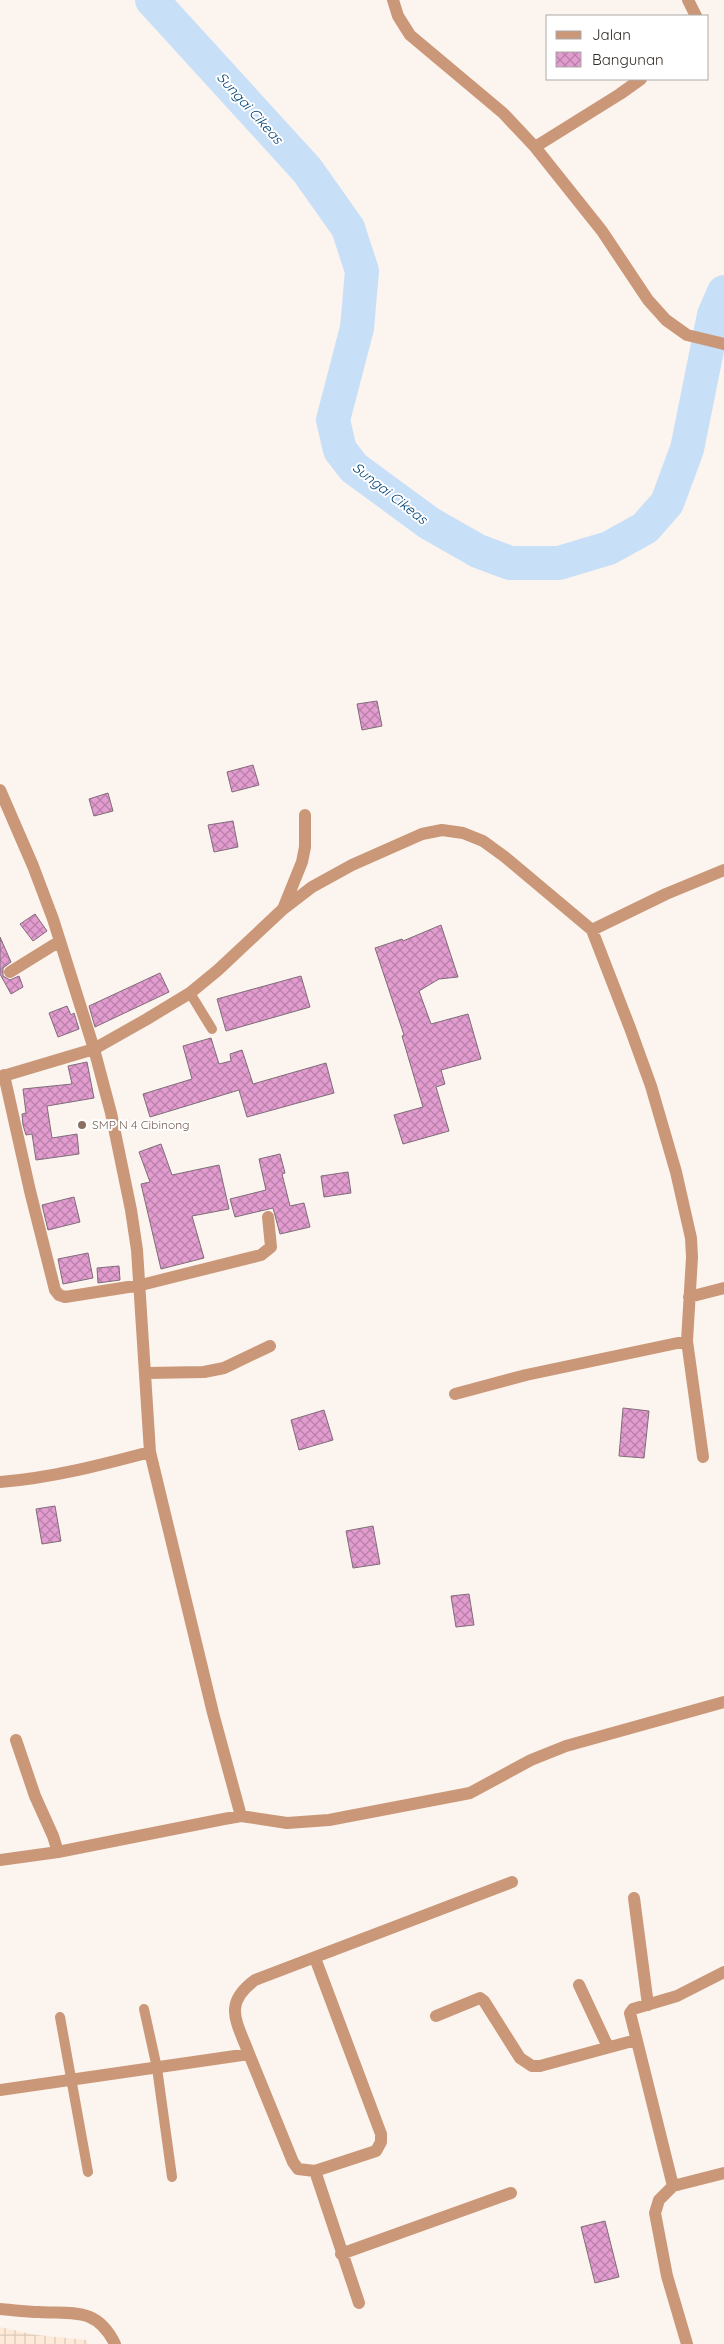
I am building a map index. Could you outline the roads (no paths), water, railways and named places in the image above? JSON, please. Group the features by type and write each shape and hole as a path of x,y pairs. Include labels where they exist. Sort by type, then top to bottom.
{"street":[{"path":"393,0 398,16 410,35 503,113 535,146 602,231 648,300 666,320 687,335 724,344"},
{"path":"688,0 696,15"},
{"path":"535,146 640,80"},
{"path":"0,790 33,866 60,942 94,1049 124,1176 131,1210 140,1285 150,1452 213,1713 241,1816"},
{"path":"282,910 302,862 305,847 305,815"},
{"path":"268,1217 272,1241 267,1251 140,1285 65,1298 59,1295 55,1290 2,1076 94,1049 190,993 218,970 282,910 312,887 352,865 422,834 442,830 463,833 483,842 505,857 592,930 651,1086 676,1172 691,1238 692,1257 687,1342 703,1457"},
{"path":"592,930 666,894 724,870"},
{"path":"10,972 60,942"},
{"path":"689,1297 724,1288"},
{"path":"455,1394 526,1375 687,1342"},
{"path":"146,1373 204,1372 224,1368 270,1346"},
{"path":"0,1482 26,1480 65,1473 150,1452"},
{"path":"0,1860 58,1852 241,1816 287,1823 329,1820 470,1793 531,1760 566,1746 724,1702"},
{"path":"16,1740 35,1796 58,1852"},
{"path":"315,1958 381,2134 381,2142 376,2151 315,2171 298,2169 292,2162 235,2017 235,2002 242,1989 255,1980 512,1882"},
{"path":"634,1898 648,2005"},
{"path":"673,2186 630,2013 633,2009 677,1996 724,1972"},
{"path":"579,1986 608,2047"},
{"path":"436,2016 480,1998 484,2001 520,2058 532,2066 540,2066 636,2040"},
{"path":"0,2090 249,2054"},
{"path":"315,2171 341,2254 359,2303"},
{"path":"687,2344 667,2276 655,2213 659,2200 673,2186 724,2173"},
{"path":"341,2254 511,2193"},
{"path":"0,2309 77,2312 96,2319 109,2332 115,2344"}],"lane":[{"path":"190,993 212,1029"},
{"path":"144,2009 157,2068 172,2177"},
{"path":"60,2016 88,2172"}],"waterway":[{"name":"Sungai Cikeas","path":"152,0 307,170 348,228 362,271 357,328 333,420 340,450 354,468 429,523 478,551 510,563 559,563 609,548 645,528 667,503 687,449 714,315 724,292"}],"place":[{"name":"SMP N 4 Cibinong","path":"82,1125"}]}
